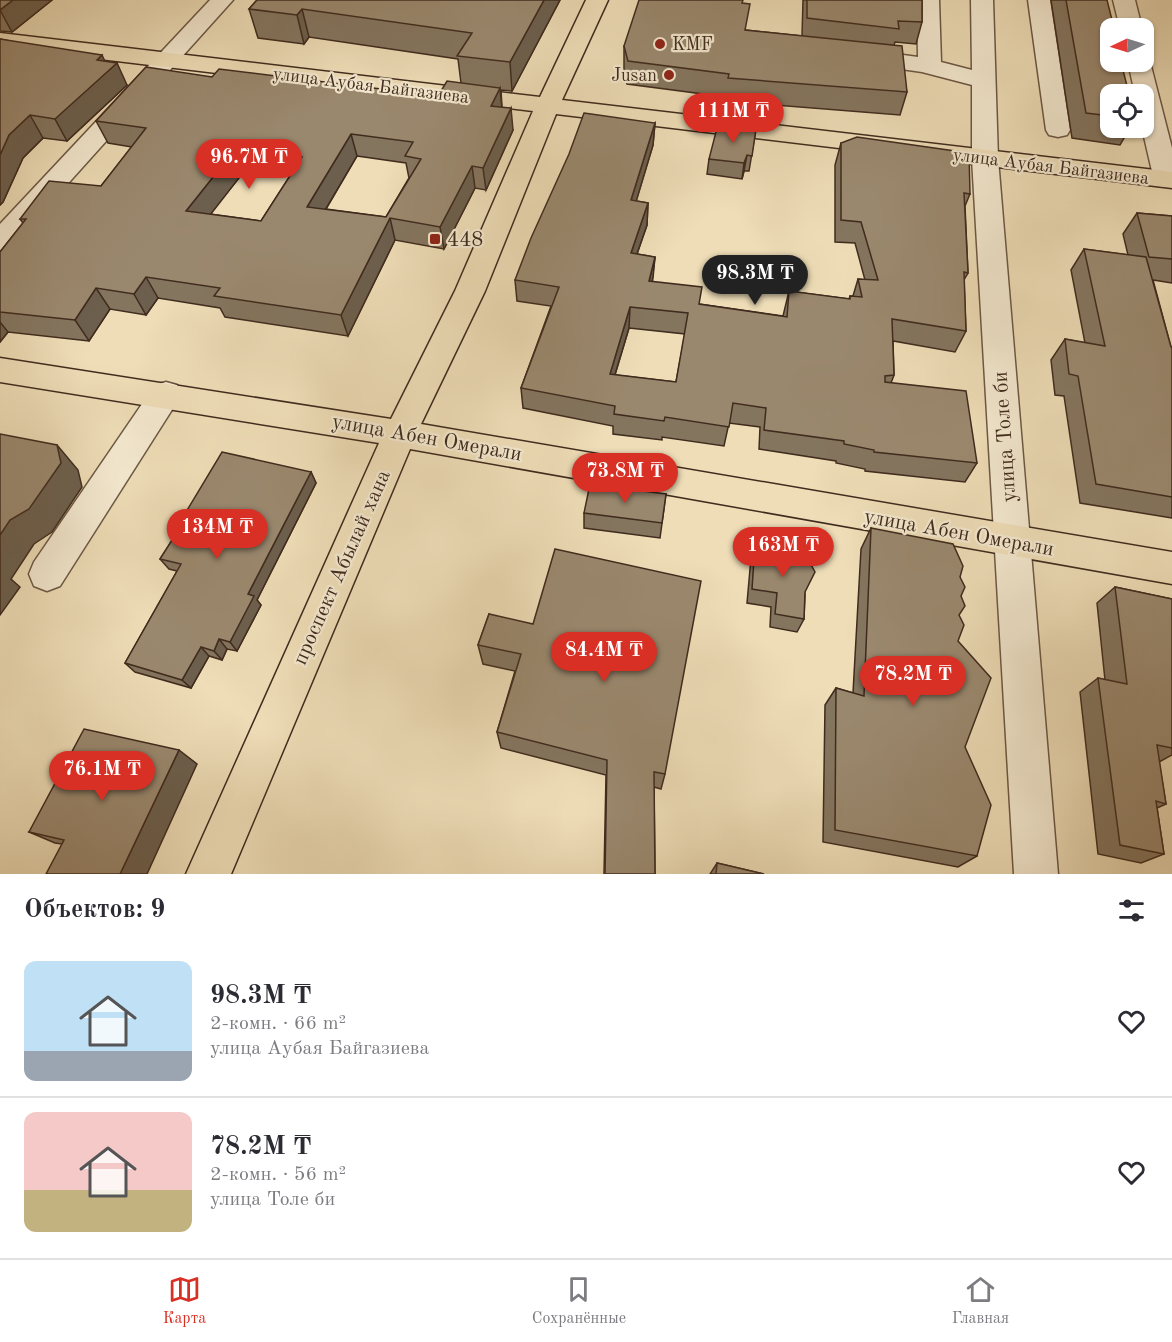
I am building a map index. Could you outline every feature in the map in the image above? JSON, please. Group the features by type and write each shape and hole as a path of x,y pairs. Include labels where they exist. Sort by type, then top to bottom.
{"main road":[{"name":"проспект Абылай хана","path":"208,874 401,432 470,291 548,106 597,0"},
{"name":"улица Аубая Байгазиева","path":"0,40 985,159 1168,170"},
{"name":"улица Абен Омерали","path":"0,370 401,432 1011,542 1172,568"}],"street":[{"path":"0,241 164,60 222,0"},
{"path":"928,0 930,66"},
{"name":"улица Толе би","path":"982,0 985,159 1036,874"},
{"path":"1039,0 1058,130"},
{"path":"1125,0 1129,18"},
{"path":"841,54 930,66 961,72 983,81"},
{"path":"1142,72 1168,170"},
{"path":"46,574 166,394"}],"building":[{"path":"0,0 13,0 0,10"},
{"path":"257,0 544,0 510,62 457,56 472,33 302,9 297,15 249,9"},
{"path":"639,0 743,0 742,3 750,4 745,30 902,46 907,92 728,78 729,74 628,61 624,46"},
{"path":"807,0 922,0 922,22 898,21 899,29 807,18"},
{"path":"1066,0 1107,0 1112,18 1100,18 1100,72 1124,72 1126,84 1100,84 1100,115 1086,113"},
{"path":"0,39 102,55 97,60 117,63 55,119 30,115 9,135 0,155"},
{"path":"146,67 212,77 219,69 438,96 447,81 500,88 491,106 511,108 483,168 472,166 440,227 390,218 341,315 214,296 220,288 146,277 134,294 96,288 75,320 0,312 0,252 26,219 20,219 49,181 101,186 146,128 96,121","holes":["351,134 413,142 405,156 421,159 386,217 307,207","237,147 302,157 261,221 186,211"]},
{"path":"584,113 655,123 631,200 648,203 631,253 655,257 649,281 702,287 699,304 787,317 789,291 850,299 850,296 862,297 858,279 878,280 861,222 841,220 841,143 857,137 969,153 970,194 964,193 968,273 964,272 966,331 892,319 894,375 885,376 885,382 966,391 977,463 874,452 874,450 844,444 844,441 764,430 766,408 733,403 729,427 665,417 664,421 614,414 615,406 521,388 559,287 515,280 531,238 569,154","holes":["630,307 688,313 676,382 610,374"]},
{"path":"718,124 756,129 752,156 747,155 744,163 709,159"},
{"path":"1137,213 1172,216 1172,259 1149,257"},
{"path":"1084,249 1146,257 1172,347 1172,497 1096,484 1078,376 1069,374 1065,339 1105,346"},
{"path":"0,434 57,445 61,463 29,509 10,520 0,535"},
{"path":"222,452 311,472 248,594 254,596 230,642 219,639 214,651 201,647 182,680 125,663 181,564 160,559 183,523 180,522"},
{"path":"590,484 666,494 662,523 584,513"},
{"path":"871,528 953,544 963,566 960,577 965,587 961,596 965,606 959,615 964,625 958,641 991,678 965,747 991,805 977,856 835,830 836,688 864,696"},
{"path":"755,544 804,552 815,572 805,592 804,619 775,614 777,593 752,589"},
{"path":"555,549 701,581 665,774 654,772 655,874 605,874 607,760 497,732 521,654 478,645 489,614 533,624"},
{"path":"1115,587 1172,599 1172,748 1157,745 1166,804 1156,801 1164,854 1120,845 1098,678 1127,684"},
{"path":"84,729 179,750 120,874 46,874 64,840 29,832"},
{"path":"717,863 764,874 716,874"}],"place":[{"name":"KMF","path":"660,44"},
{"name":"Jusan","path":"669,75"},
{"name":"448","path":"435,239"}]}
